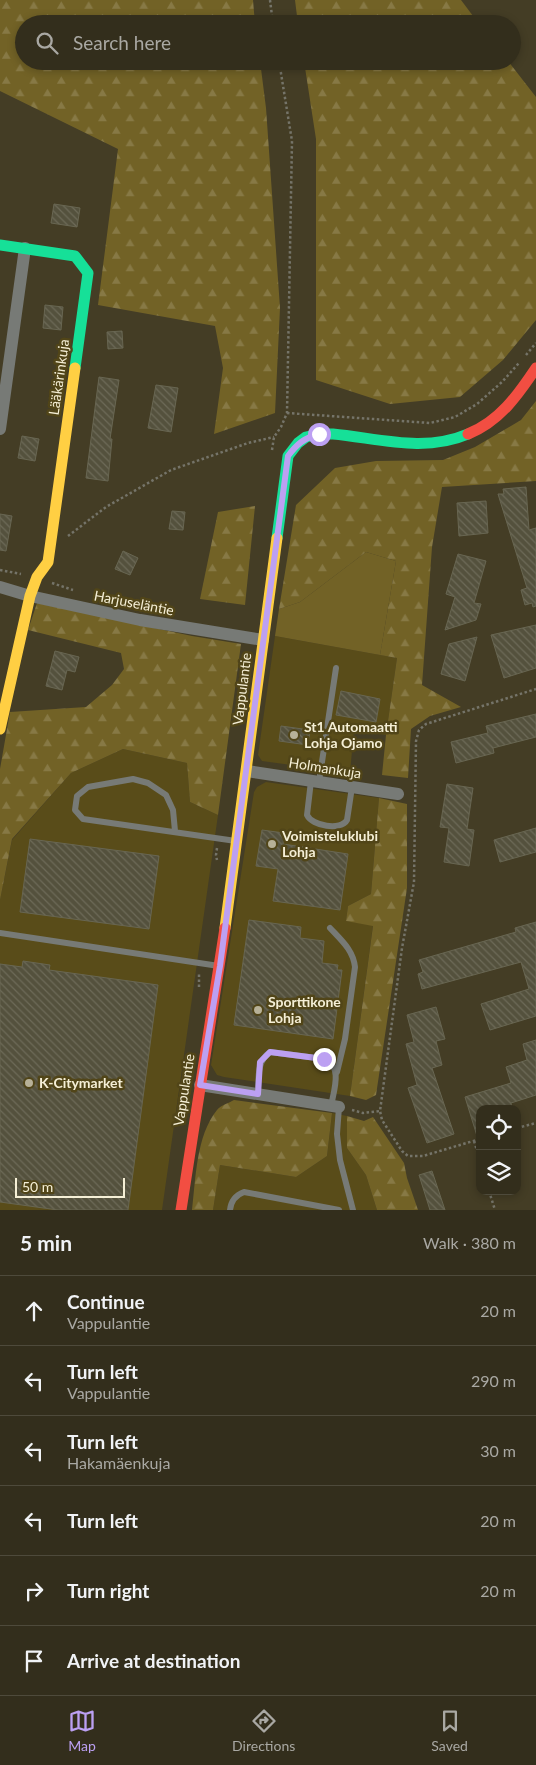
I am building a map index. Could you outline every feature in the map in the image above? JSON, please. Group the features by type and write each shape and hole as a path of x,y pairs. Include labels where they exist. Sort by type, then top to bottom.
{"street":[{"name":"Lääkärinkuja","path":"0,245 75,256 88,273 48,562 37,578 30,596 0,729"},
{"path":"0,429 25,248"},
{"name":"Vappulantie","path":"181,1210 220,966 288,456 297,444 307,437 332,433 423,444 451,441 477,431 500,414 520,392 536,368"},
{"name":"Harjuseläntie","path":"0,587 30,596 140,620 263,640"},
{"name":"Holmankuja","path":"247,771 398,794"},
{"path":"200,1085 335,1107"}],"lane":[{"path":"336,668 307,815 309,820 314,823 341,827 345,824 348,820 352,787"},
{"path":"175,832 173,810 166,795 148,783 134,779 88,788 77,796 75,810 83,819 237,841"},
{"path":"330,928 349,948 355,967 345,1039 336,1073"},
{"path":"0,933 220,966"},
{"path":"258,1094 260,1062 270,1052 324,1059 335,1066 335,1107 340,1160 353,1210"},
{"path":"230,1210 234,1199 238,1194 244,1192 339,1210"}],"path":[{"path":"270,0 272,15"},
{"path":"51,545 69,536 106,507 171,470 248,443 274,437 281,427 287,413 292,142 280,70"},
{"path":"287,413 310,413 430,423 455,416 477,404 502,382 536,343"},
{"path":"0,570 37,578 74,591"},
{"path":"477,1150 474,1141 423,1156 408,1156 402,1152 382,1120 380,1111 402,948 414,882 416,741 419,730 426,724 536,690"},
{"path":"335,1107 363,1113 380,1111"},
{"path":"521,1127 536,1123"},
{"path":"490,1195 495,1210"}],"shaded area":[{"path":"275,636 397,658 386,735 354,729 350,773 262,761 258,755"},
{"path":"123,749 187,763 190,802 218,815 162,1210 0,1210 0,900 12,840 71,773"},
{"path":"266,782 379,798 371,894 348,906 346,921 373,925 350,1096 224,1077 217,1075 211,1065 254,792 257,787"},
{"path":"332,1113 347,1116 347,1148 366,1175 377,1210 213,1210 220,1165 296,1177 327,1156"}],"green space":[{"path":"0,0 253,0 254,15 15,15 15,70 261,70 266,108 280,308 275,413 214,434 223,368 215,326 98,305 118,149 0,91"},
{"path":"295,0 461,0 472,15 297,15"},
{"path":"305,70 515,70 536,97 536,320 503,360 460,397 390,404 316,380 316,139"},
{"path":"536,401 536,481 442,487 432,547 422,685 461,707 430,716 411,729 408,778 382,775 397,658 380,655 396,561 366,552 300,602 279,609 296,505 335,468 376,461 443,460 475,447 521,420"},
{"path":"255,506 245,605 200,599 218,512"},
{"path":"366,552 396,561 380,655 275,636 279,609 300,602"},
{"path":"37,603 192,636 241,644 218,815 190,802 187,763 123,749 71,773 12,839 0,900 0,769 10,712 86,707 112,685 124,669 121,653 28,630"},
{"path":"379,798 407,804 407,888 376,1095 366,1100 350,1096 373,926 346,921 348,906 371,894"},
{"path":"234,1100 332,1113 327,1156 296,1177 220,1165 213,1210 192,1210 198,1158 205,1132 217,1110"},
{"path":"347,1116 364,1121 373,1117 404,1163 418,1210 377,1210 366,1175 347,1148"}],"building":[{"path":"54,204 80,208 77,227 51,223"},
{"path":"45,305 63,307 61,330 43,328"},
{"path":"122,331 123,348 108,349 107,332"},
{"path":"99,377 119,380 110,439 112,439 108,481 86,478"},
{"path":"156,385 178,388 171,432 148,428"},
{"path":"22,436 39,439 35,461 18,458"},
{"path":"526,487 529,530 536,528 536,606 533,607 532,603 525,605 521,590 527,588 498,494 504,494 503,489"},
{"path":"486,501 488,533 459,536 457,503"},
{"path":"172,511 185,512 183,530 169,529"},
{"path":"0,514 12,516 6,551 0,550"},
{"path":"123,551 138,558 130,575 115,569"},
{"path":"458,554 486,561 474,603 481,604 476,620 445,630 455,597 446,594"},
{"path":"536,625 536,668 504,678 491,635"},
{"path":"477,637 465,681 441,674 449,644"},
{"path":"55,651 79,657 75,672 67,670 62,690 46,686"},
{"path":"341,691 380,699 376,722 336,715"},
{"path":"536,714 536,737 493,748 494,753 456,763 451,742 488,733 486,726"},
{"path":"281,726 310,730 308,745 279,741"},
{"path":"447,784 473,788 467,829 474,830 469,866 444,862 449,828 440,827"},
{"path":"536,828 536,852 500,862 494,840"},
{"path":"262,830 284,833 283,844 348,854 340,910 273,901 278,869 256,866"},
{"path":"30,839 159,856 149,929 20,912"},
{"path":"249,920 301,927 300,938 324,941 322,963 338,965 337,970 342,970 333,1039 234,1025"},
{"path":"536,922 536,1016 490,1030 481,1004 529,989 521,962 422,989 418,974 423,972 419,960 516,932 515,928"},
{"path":"23,961 50,965 49,970 158,985 128,1210 58,1210 0,1202 0,964 22,967"},
{"path":"436,1007 445,1039 436,1041 442,1065 432,1068 454,1134 427,1143 408,1088 417,1085 406,1044 414,1042 407,1015"},
{"path":"536,1040 536,1095 511,1103 511,1105 476,1105 476,1133 465,1097 511,1083 506,1067 527,1060 523,1044"},
{"path":"432,1171 445,1210 430,1210 419,1175"}],"traffic: fast":[{"path":"0,245 75,256 88,273 75,368"},
{"path":"277,538 288,456 298,443 306,437 319,434 333,434 401,443 435,443 468,434"}],"traffic: slow":[{"path":"0,729 30,596 37,577 48,562 75,368"},
{"path":"225,928 277,538"}],"traffic: jam":[{"path":"468,434 479,429 507,407 536,368"},
{"path":"181,1210 225,928"}],"place":[{"name":"St1 Automaatti Lohja Ojamo","path":"294,735"},
{"name":"Voimisteluklubi Lohja","path":"272,844"},
{"name":"Sporttikone Lohja","path":"258,1010"},
{"name":"K-Citymarket","path":"29,1083"}],"route":[{"path":"319,434 307,437 297,444 288,456 220,966 200,1085 258,1094 260,1062 270,1052 324,1059"}]}
